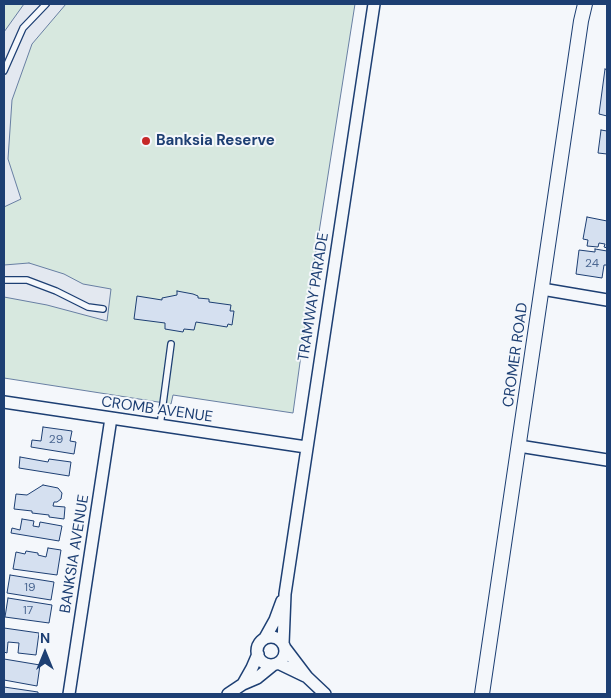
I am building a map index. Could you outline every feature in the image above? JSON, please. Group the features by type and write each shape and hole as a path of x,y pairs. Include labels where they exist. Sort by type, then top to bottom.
{"street":[{"name":"TRAMWAY PARADE","path":"284,646 285,594 374,4"},
{"name":"CROMER ROAD","path":"580,4 582,21"},
{"name":"CROMER ROAD","path":"482,694 586,4"},
{"path":"542,289 607,300"},
{"name":"CROMB AVENUE","path":"4,402 306,447"},
{"name":"BANKSIA AVENUE","path":"69,694 111,418"},
{"path":"519,446 607,460"},
{"name":"TRAMWAY PARADE","path":"266,638 285,594"},
{"path":"242,684 252,668 258,654 259,645 266,638 275,637 280,640 307,677 325,694"},
{"path":"228,694 242,684 258,678 284,658 284,646"},
{"path":"258,654 263,662 275,664 307,677"}],"lane":[{"path":"4,71 23,28 46,4"},
{"path":"4,280 27,280 56,291 88,307 103,309"},
{"path":"160,426 170,344"}],"shaded area":[{"name":"Banksia Reserve","path":"4,4 355,4 311,283 293,413 173,395 171,404 4,378"},
{"path":"24,4 66,4 32,44 12,100 8,159 21,199 4,207 4,32"},
{"path":"29,263 64,274 83,284 111,289 107,321 47,305 4,297 4,265"}],"building":[{"path":"605,69 607,70 607,116 599,114"},
{"path":"601,130 607,131 607,154 598,153"},
{"path":"587,217 607,221 607,248 604,247 605,244 599,243 598,247 587,246 588,240 583,239"},
{"path":"595,249 607,251 607,265 604,265 602,278 576,274 579,250 595,252"},
{"path":"177,291 193,294 198,296 198,298 209,299 209,302 231,305 230,311 234,311 232,325 228,324 227,327 196,322 194,330 184,329 183,332 165,329 165,323 134,319 137,296 162,300 162,298 177,295"},
{"path":"43,427 72,431 70,441 76,442 74,454 31,447 32,440 41,441"},
{"path":"20,457 48,462 49,459 71,462 69,476 19,468"},
{"path":"43,485 58,488 62,493 61,499 54,502 53,506 65,507 64,519 32,513 32,511 14,509 16,494 27,495"},
{"path":"22,519 34,521 33,526 39,527 40,522 62,526 59,541 11,533 12,528 20,530"},
{"path":"48,548 61,550 57,575 13,569 16,552 25,554 26,551 38,553 38,555 46,557"},
{"path":"10,575 54,582 51,600 7,593"},
{"path":"8,598 52,605 49,623 5,617"},
{"path":"4,628 39,633 36,655 18,653 19,643 8,642 7,653 4,652"},
{"path":"4,659 40,665 37,686 4,680"},
{"path":"4,687 38,692 38,694 4,694"}],"place":[{"name":"Banksia Reserve","path":"146,141"}]}
